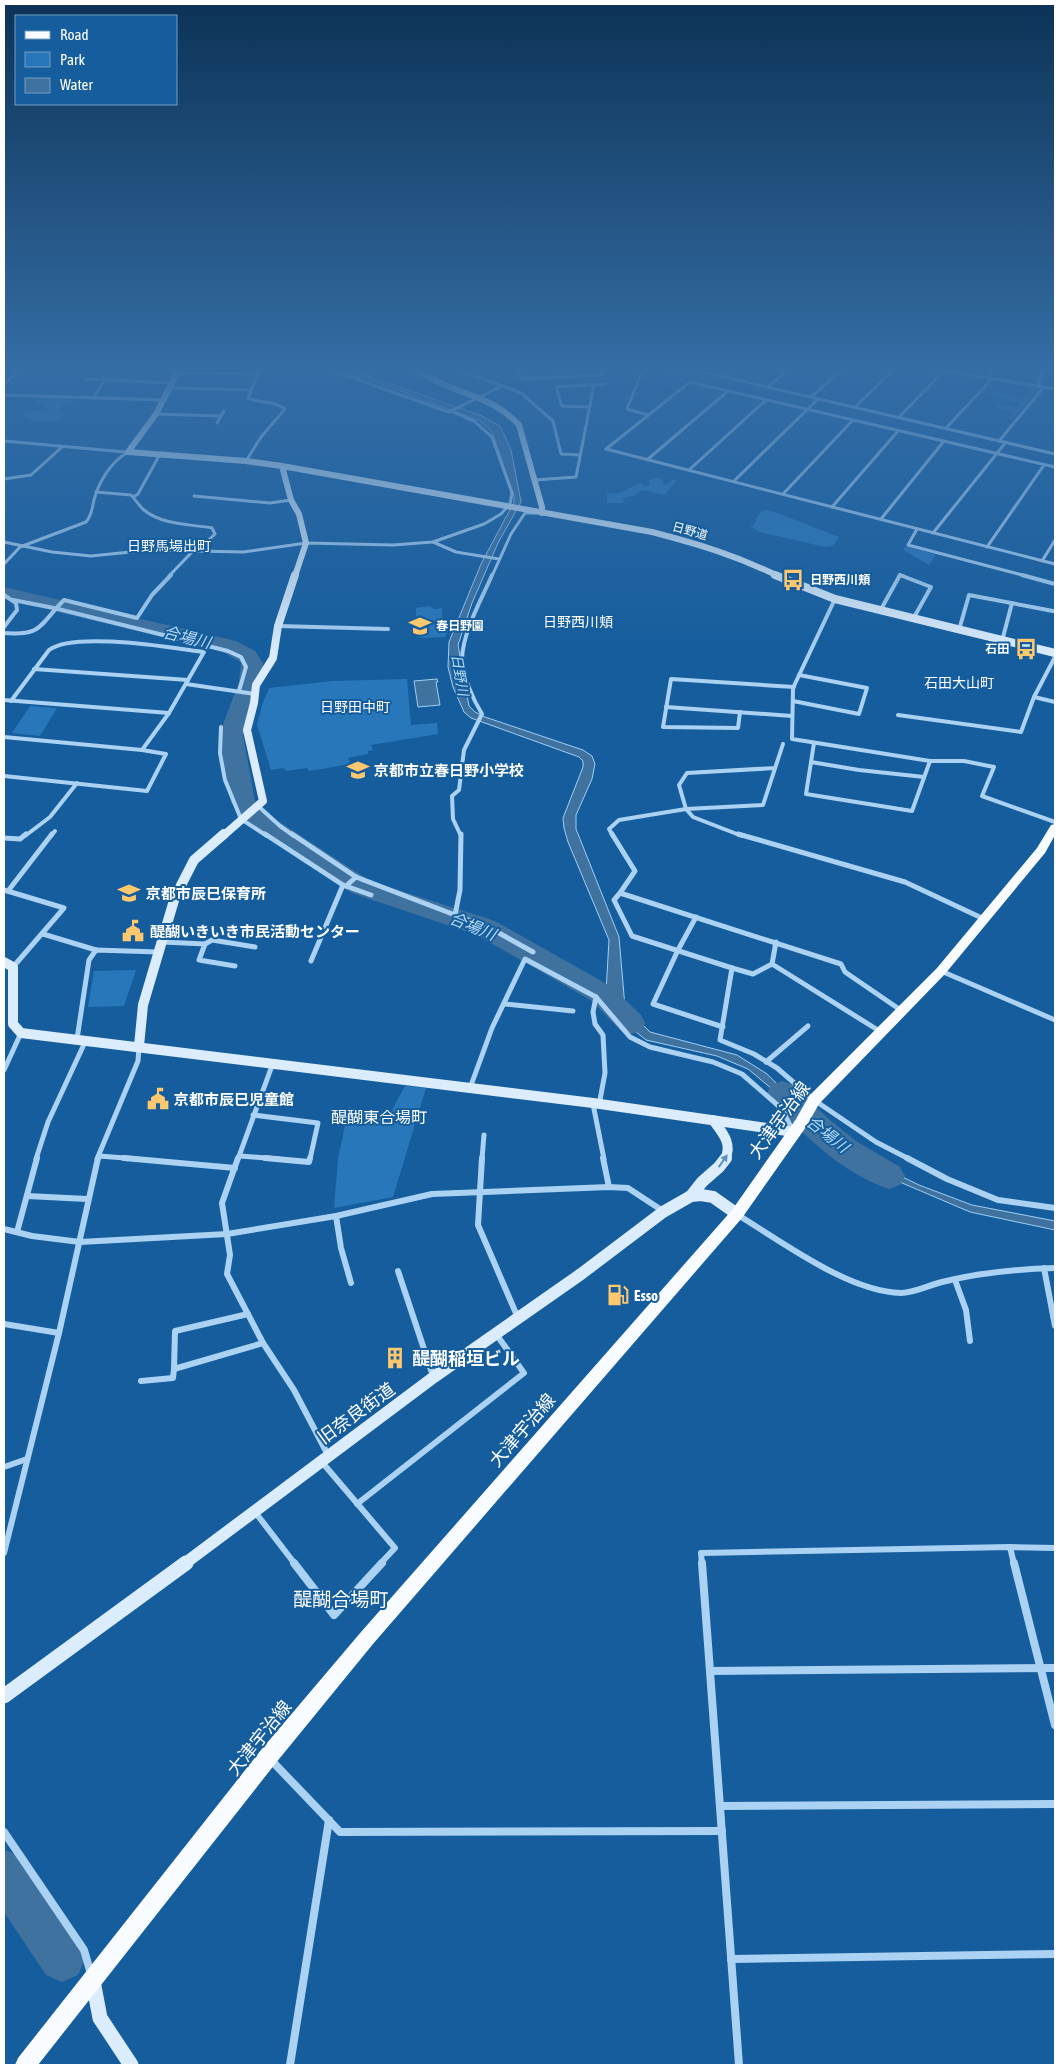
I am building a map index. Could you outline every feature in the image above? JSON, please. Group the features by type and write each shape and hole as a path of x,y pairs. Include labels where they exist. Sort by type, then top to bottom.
{"main road":[{"name":"大津宇治線","path":"25,2065 268,1757 367,1638 737,1214 812,1104 941,971 1041,850 1055,827"}],"street":[{"path":"4,479 31,474 42,465"},
{"path":"4,564 20,547 86,522 92,517 96,492 114,465"},
{"path":"96,492 133,496 138,494 154,465"},
{"name":"日野道","path":"272,465 509,508 643,530 699,544 743,559 791,583 835,599 1055,653"},
{"path":"4,542 20,547 70,555 91,556 150,550 242,552 306,543 393,546 433,542 484,524 509,508 512,493 502,465"},
{"path":"456,915 460,890 461,834 453,819 452,796 459,790 464,750 482,714 474,700 462,660 466,637 497,559 525,513 542,513 531,465"},
{"path":"535,480 576,477 578,465"},
{"path":"669,465 1055,564"},
{"path":"689,470 695,465"},
{"path":"734,481 751,465"},
{"path":"783,494 811,465"},
{"path":"832,507 868,465"},
{"path":"881,519 925,465"},
{"path":"933,533 988,465"},
{"path":"987,546 1044,465 1055,467"},
{"path":"4,1553 59,1333 80,1242 87,1199 99,1156 138,1061 142,1005 176,896 194,860 263,801 247,730 252,693 273,658 278,626 306,543 299,514 291,500 282,466"},
{"path":"204,497 207,492"},
{"path":"133,496 142,508 152,515 176,523 212,528 215,534 195,551 152,595 135,623"},
{"path":"194,496 270,503 291,500"},
{"path":"917,528 908,545 1055,584"},
{"path":"1042,561 1055,540"},
{"path":"433,542 443,549 459,554 497,559"},
{"path":"880,611 900,575 931,587 913,619"},
{"path":"4,595 13,600 135,623"},
{"path":"958,630 969,595 1053,611"},
{"path":"835,599 794,686 792,739 930,761 964,761 994,767 982,796 1055,822"},
{"path":"4,627 17,610 16,603 13,600"},
{"path":"4,632 24,635 36,632 42,627 55,608 64,600 228,651 241,658 246,668 240,692"},
{"path":"1002,641 1012,603"},
{"path":"278,626 388,629"},
{"path":"11,701 53,647 68,642 113,643 204,652 169,713 142,750"},
{"path":"898,715 1021,732 1034,697 1055,657"},
{"path":"34,669 187,682 252,693"},
{"path":"793,701 860,714 867,688 799,675"},
{"path":"740,712 738,728 663,727 671,679 794,686"},
{"path":"1034,697 1055,702"},
{"path":"4,700 169,713"},
{"path":"666,708 792,716"},
{"path":"221,728 220,753 226,780 243,817 345,886 371,895"},
{"path":"4,738 142,750 166,754 146,791 4,776"},
{"path":"814,743 806,794 912,811 930,761"},
{"path":"772,964 753,974 632,936 614,900 635,871 610,829 619,820 686,809 763,805 783,744"},
{"path":"811,762 859,770 924,777"},
{"path":"775,768 687,773 679,785 686,809 693,817 733,833 906,882 984,919"},
{"path":"4,838 20,840 50,817 76,783"},
{"path":"255,806 280,826 356,877 490,928 532,951 525,959 492,1028 470,1088"},
{"path":"55,831 6,891 64,908 22,960 8,964 13,1024 21,1032 712,1120 797,1127"},
{"path":"312,961 345,886 356,877"},
{"path":"620,893 840,964 845,972 902,1011"},
{"path":"696,916 653,1004 723,1027"},
{"path":"43,934 96,950 159,952"},
{"path":"235,966 199,960 206,944 212,940 254,947"},
{"path":"162,942 206,944"},
{"path":"772,964 776,942"},
{"path":"17,1232 48,1122 82,1039 88,960 96,950"},
{"path":"525,959 596,997 630,1037 650,1047 713,1062 742,1074 782,1110 797,1127"},
{"path":"772,964 881,1032"},
{"path":"732,968 720,1040 754,1054 777,1068 812,1104 876,1142 947,1179 998,1200 1055,1208"},
{"path":"941,971 1055,1020"},
{"path":"596,997 593,1012 595,1024 603,1035 605,1073 596,1104 609,1187"},
{"path":"505,1004 573,1011"},
{"path":"766,1062 808,1026"},
{"path":"4,1070 21,1032"},
{"path":"255,1512 334,1615 395,1548 357,1504 324,1458 294,1390 263,1343 228,1274 230,1255 222,1203 273,1063"},
{"path":"240,1156 309,1162 318,1123 253,1115"},
{"path":"691,1196 703,1180 725,1161 728,1153 728,1144 724,1134 712,1120"},
{"path":"484,1135 478,1225 518,1318"},
{"path":"99,1156 235,1168"},
{"path":"4,1229 32,1236 80,1242 227,1234 336,1216 432,1194 480,1194 609,1187 628,1188 664,1212"},
{"path":"27,1196 87,1199"},
{"path":"691,1196 713,1197 737,1214 832,1271 871,1288 902,1293 990,1272 1055,1268"},
{"name":"旧奈良街道","path":"4,1696 255,1512 324,1458 434,1377 664,1212 691,1196"},
{"path":"336,1216 341,1248 351,1283"},
{"path":"1044,1268 1055,1326"},
{"path":"398,1271 434,1377"},
{"path":"954,1280 966,1310 970,1341"},
{"path":"141,1381 173,1378 175,1331 248,1314"},
{"path":"4,1324 59,1333"},
{"path":"357,1504 524,1373 496,1333"},
{"path":"174,1369 263,1343"},
{"path":"4,1467 27,1459"},
{"path":"1010,1547 1055,1725"},
{"path":"739,2065 701,1553 1010,1547 1055,1548"},
{"path":"710,1671 1055,1668"},
{"path":"268,1757 340,1832 722,1831"},
{"path":"720,1806 1055,1804"},
{"path":"290,2065 328,1820"},
{"path":"4,1832 84,1950 100,2018 131,2065"},
{"path":"731,1959 1055,1954"}],"green space":[{"path":"659,478 663,480 662,484 666,485 672,480 677,480 665,495 642,490 634,496 623,498 624,503 607,503 607,494 623,492 639,483 645,486 651,485 650,479"},
{"path":"766,510 839,537 833,546 825,547 760,532 750,526 754,525 760,512"},
{"path":"906,546 936,555 929,565 903,550"},
{"path":"430,606 434,609 442,608 442,625 448,631 445,637 422,638 415,635 416,608"},
{"path":"407,679 411,725 437,723 438,734 371,745 373,750 368,751 368,754 348,758 351,764 309,771 307,768 286,771 284,768 271,770 257,725 269,688 332,681"},
{"path":"30,706 57,708 40,736 12,733"},
{"path":"136,970 124,1006 88,1007 94,971"},
{"path":"405,1086 426,1088 393,1197 334,1208 338,1159 349,1107 387,1119"}],"water":[{"name":"日野川","path":"503,465 514,465 521,502 498,543 472,603 458,645 469,706 475,712 485,717 583,750 592,756 595,764 592,779 576,815 576,829 619,937 625,1007 650,1032 737,1055 767,1074 813,1119 870,1161 919,1185 972,1205 1055,1221 1055,1230 970,1212 867,1168 748,1069 717,1056 646,1040 630,1027 602,998 606,992 609,940 568,842 563,818 583,767 583,761 579,757 471,718 464,712 453,687 448,667 449,642 481,564 514,502 514,496"},
{"path":"437,679 440,705 418,707 414,681"}],"waterway":[{"name":"合場川","path":"4,593 228,646 247,656 252,663 250,682 231,735 243,803 260,821 361,887 486,928 602,994 631,1023"},
{"name":"合場川","path":"782,1093 832,1140 859,1160 889,1176"},
{"path":"4,1872 62,1959"}],"place":[{"name":"日野西川頬","path":"793,580"},
{"name":"春日野園","path":"420,626"},
{"name":"石田","path":"1026,649"},
{"name":"京都市立春日野小学校","path":"358,770"},
{"name":"京都市辰巳保育所","path":"129,893"},
{"name":"醍醐いきいき市民活動センター","path":"133,931"},
{"name":"京都市辰巳児童館","path":"158,1099"},
{"name":"Esso","path":"618,1295"},
{"name":"醍醐稲垣ビル","path":"395,1358"}],"district":[{"name":"日野馬場出町","path":"169,546"},
{"name":"日野西川頬","path":"578,622"},
{"name":"石田大山町","path":"959,683"},
{"name":"日野田中町","path":"355,707"},
{"name":"醍醐東合場町","path":"379,1117"},
{"name":"醍醐合場町","path":"341,1599"}]}
